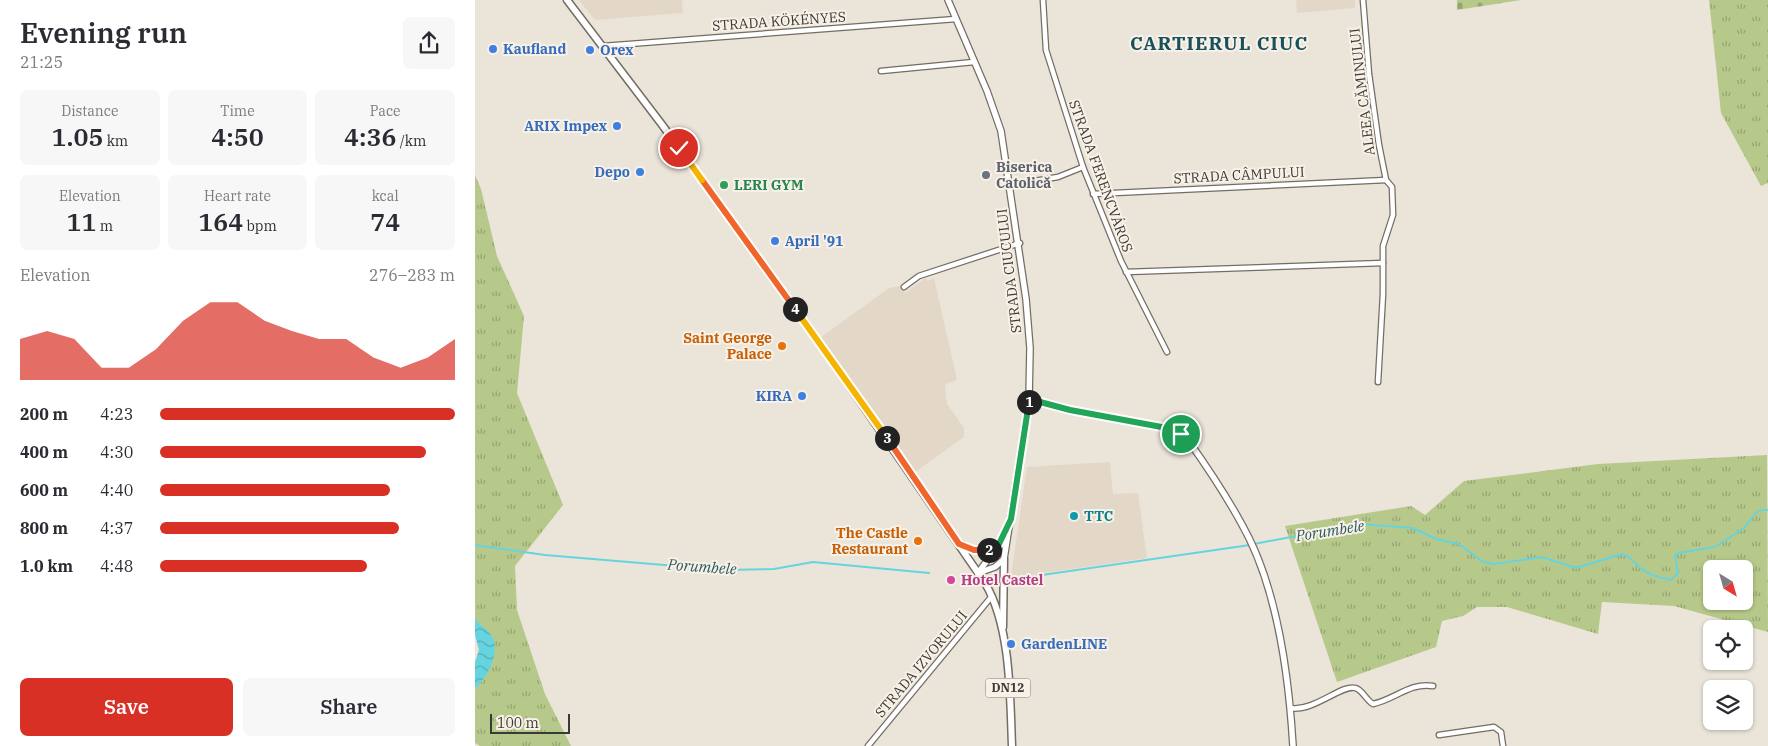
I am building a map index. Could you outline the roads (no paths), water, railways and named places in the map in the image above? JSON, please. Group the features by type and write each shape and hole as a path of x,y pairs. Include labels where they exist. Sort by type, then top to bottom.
{"main road":[{"name":"DN12","path":"567,0 603,46 828,354 959,544 992,596 1002,631 1012,746"},
{"name":"STRADA CIUCULUI","path":"948,0 1001,131 1020,243 1030,348 1029,399 1011,519"},
{"path":"1029,399 1052,406 1167,428 1181,434 1191,444 1249,538 1253,548 1269,597 1285,660 1293,746"},
{"path":"978,573 1004,537 1011,519"},
{"path":"1002,631 1004,622 1003,559 1011,519"},
{"path":"959,544 974,550 997,547"},
{"path":"978,573 995,567 1003,559"}],"street":[{"name":"STRADA FERENCVÁROS","path":"1043,0 1046,50 1083,167 1126,272 1167,352"},
{"name":"ALEEA CĂMINULUI","path":"1363,0 1369,74 1386,180 1392,187 1393,215 1383,246 1378,382"},
{"name":"STRADA KÖKÉNYES","path":"603,46 956,19"},
{"path":"881,71 974,62"},
{"path":"1011,185 1058,177 1083,167"},
{"name":"STRADA CÂMPULUI","path":"1093,194 1386,180"},
{"path":"904,287 919,276 1020,243"},
{"path":"1126,272 1383,263"},
{"name":"STRADA IZVORULUI","path":"868,746 992,596"},
{"path":"1290,708 1307,707 1351,688 1359,690 1373,704 1390,699 1417,685 1433,686"},
{"path":"1439,735 1495,727 1501,732 1503,746"}],"water":[{"path":"475,618 491,635 495,649 492,664 475,689 475,662 479,650 475,635"}],"waterway":[{"name":"Porumbele","path":"1254,544 1360,524 1413,528 1436,539 1459,544 1483,562 1494,564 1542,557 1576,568 1622,554 1629,557 1649,573 1671,580 1678,573 1675,556 1678,553 1715,547 1744,528 1756,513 1761,510 1768,510"},
{"name":"Porumbele","path":"475,545 545,555 724,570 774,569 813,562 929,573"},
{"name":"Porumbele","path":"1015,579 1250,545"}],"place":[{"name":"Kaufland","path":"493,49"},
{"name":"Orex","path":"590,50"},
{"name":"ARIX Impex","path":"617,126"},
{"name":"Depo","path":"640,172"},
{"name":"Biserica Catolică","path":"986,175"},
{"name":"LERI GYM","path":"724,185"},
{"name":"April '91","path":"775,241"},
{"name":"Saint George Palace","path":"782,346"},
{"name":"KIRA","path":"802,396"},
{"name":"TTC","path":"1074,516"},
{"name":"The Castle Restaurant","path":"918,541"},
{"name":"Hotel Castel","path":"951,580"},
{"name":"GardenLINE","path":"1011,644"}],"district":[{"name":"CARTIERUL CIUC","path":"1219,43"}]}
